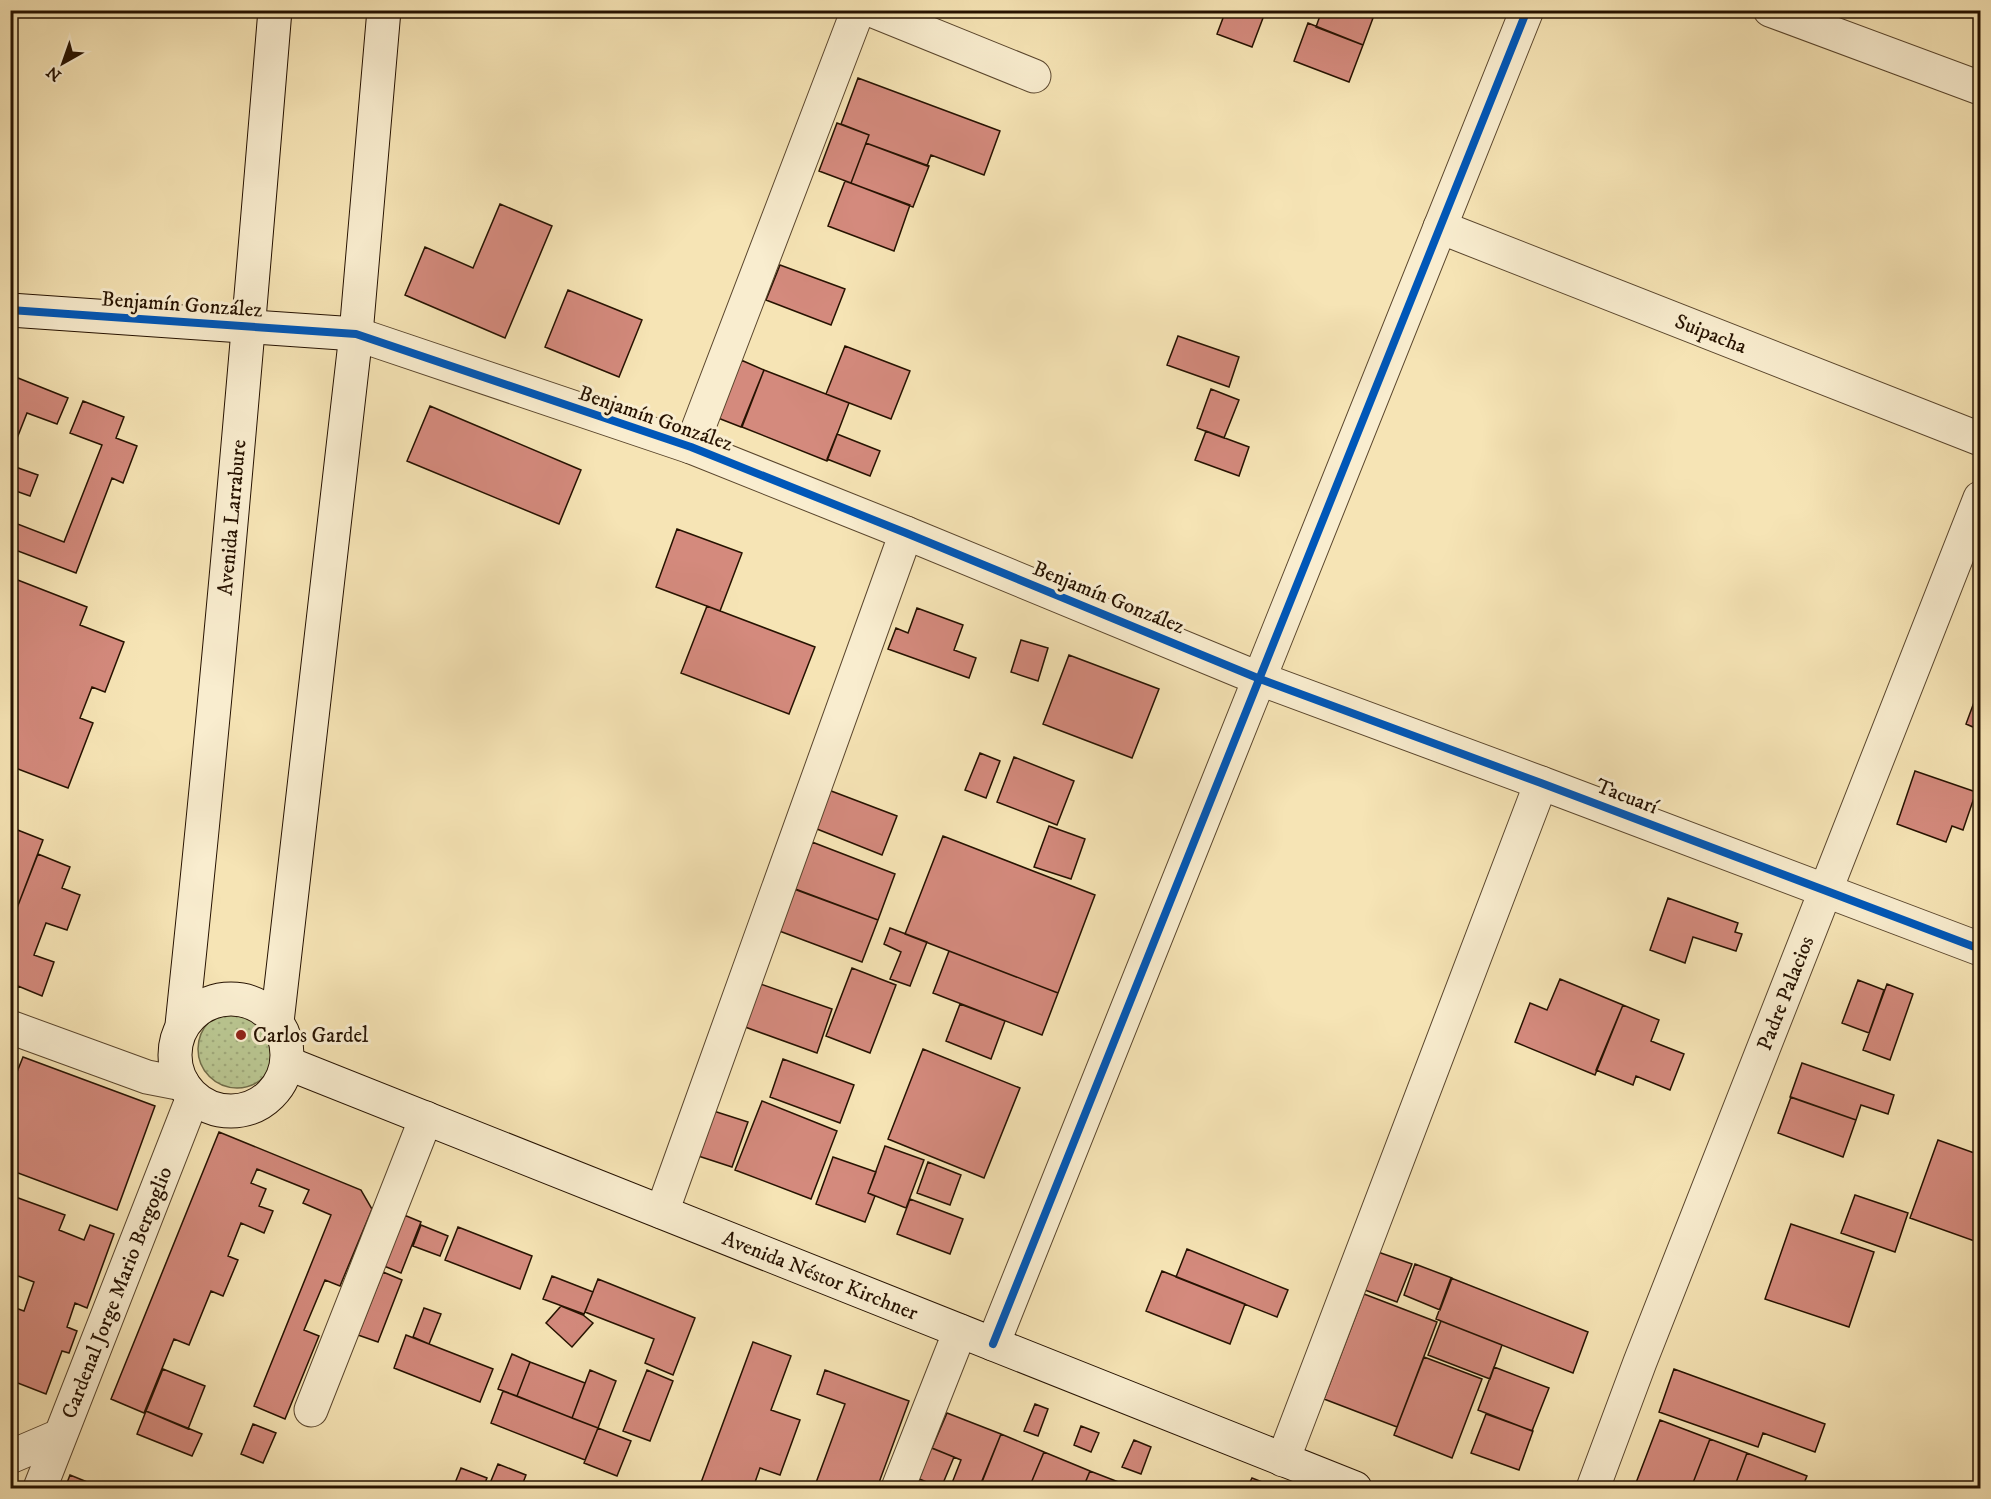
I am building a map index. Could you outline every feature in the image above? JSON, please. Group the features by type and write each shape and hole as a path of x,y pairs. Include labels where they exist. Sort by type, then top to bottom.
{"street":[{"name":"Avenida Larrabure","path":"182,1025 207,789 275,10"},
{"path":"277,1022 356,334 384,10"},
{"path":"692,447 858,10"},
{"path":"871,10 1034,76"},
{"path":"993,1344 1527,10"},
{"path":"1770,10 1980,88"},
{"name":"Suipacha","path":"1440,227 1980,439"},
{"name":"Benjamín González","path":"10,310 356,334 692,447 1260,679"},
{"name":"Padre Palacios","path":"1593,1488 1640,1362 1980,498"},
{"path":"662,1212 906,533"},
{"name":"Tacuarí","path":"1260,679 1980,949"},
{"path":"1283,1460 1541,783"},
{"path":"10,1027 188,1091 207,1106 222,1111 240,1111 256,1105 271,1095 282,1080 287,1063 286,1042 277,1022 264,1009 247,1000 229,998 210,1002 194,1011 182,1025 176,1040 174,1055 176,1070 188,1091"},
{"name":"Avenida Néstor Kirchner","path":"287,1063 1355,1488"},
{"name":"Cardenal Jorge Mario Bergoglio","path":"40,1488 188,1091"},
{"path":"311,1410 426,1118"},
{"path":"898,1488 960,1331"},
{"path":"10,1457 59,1436"}],"green space":[{"path":"237,1010 252,1013 269,1027 276,1049 273,1064 259,1081 237,1088 222,1085 205,1071 198,1049 201,1034 215,1017"}],"building":[{"path":"1226,10 1266,10 1252,47 1217,34"},
{"path":"1322,10 1354,10 1373,18 1363,45 1316,27"},
{"path":"1354,10 1376,10 1373,18"},
{"path":"1308,23 1363,45 1349,82 1294,61"},
{"path":"858,78 1000,131 984,175 931,155 927,166 866,143 869,135 841,124"},
{"path":"837,123 869,135 851,183 819,171"},
{"path":"866,143 929,166 913,207 851,183"},
{"path":"845,181 910,205 894,251 828,226"},
{"path":"500,204 552,226 505,338 405,295 425,247 473,268"},
{"path":"780,265 845,289 831,325 766,300"},
{"path":"568,290 642,320 619,377 545,347"},
{"path":"1178,336 1239,357 1229,387 1167,365"},
{"path":"845,346 910,371 891,419 826,394"},
{"path":"741,360 764,370 741,427 718,418"},
{"path":"764,370 849,403 827,461 742,427"},
{"path":"13,376 68,398 57,424 27,413 10,456 10,383"},
{"path":"1211,389 1239,400 1224,438 1197,428"},
{"path":"83,401 124,417 116,438 137,446 123,483 112,478 76,573 10,548 10,521 64,542 102,445 70,433"},
{"path":"430,406 581,470 559,524 407,461"},
{"path":"1206,431 1249,447 1239,476 1195,460"},
{"path":"837,434 880,451 870,476 827,459"},
{"path":"10,465 38,475 30,496 10,489"},
{"path":"677,529 742,553 720,611 656,587"},
{"path":"10,577 87,607 80,625 124,642 105,692 92,687 80,718 93,723 68,788 10,766"},
{"path":"707,606 815,647 789,714 681,673"},
{"path":"917,608 963,625 954,650 976,658 969,678 888,649 896,628 908,633"},
{"path":"1021,640 1048,648 1038,681 1011,672"},
{"path":"1069,655 1159,689 1132,758 1043,724"},
{"path":"1980,686 1980,730 1966,724"},
{"path":"980,753 1000,761 986,798 965,790"},
{"path":"1014,757 1074,781 1057,825 997,802"},
{"path":"1915,771 1976,792 1963,830 1952,826 1946,842 1897,824"},
{"path":"826,789 897,816 882,855 812,827"},
{"path":"1049,826 1085,839 1071,879 1034,867"},
{"path":"10,827 43,840 17,908 10,905"},
{"path":"943,836 1095,895 1058,993 905,934"},
{"path":"812,842 895,874 878,920 794,889"},
{"path":"38,854 70,867 62,888 80,895 67,930 46,923 34,955 54,962 42,996 18,986 10,1006 10,926"},
{"path":"790,887 878,920 862,962 774,929"},
{"path":"1668,898 1738,923 1735,932 1742,934 1736,951 1693,937 1685,963 1650,950"},
{"path":"890,928 927,942 910,986 890,979 901,952 884,944"},
{"path":"949,951 1058,993 1042,1035 933,993"},
{"path":"852,968 896,985 870,1053 826,1036"},
{"path":"1560,979 1623,1005 1595,1075 1515,1042 1530,1003 1547,1010"},
{"path":"749,980 832,1009 817,1053 734,1023"},
{"path":"1858,980 1884,990 1869,1033 1842,1023"},
{"path":"1887,984 1913,994 1890,1060 1863,1050"},
{"path":"960,1004 1005,1021 991,1059 946,1041"},
{"path":"1623,1005 1659,1020 1651,1041 1684,1054 1670,1090 1636,1076 1633,1085 1596,1070"},
{"path":"923,1049 1020,1088 984,1178 888,1139"},
{"path":"23,1057 155,1106 117,1210 10,1170 10,1070 17,1072"},
{"path":"783,1059 854,1085 840,1123 770,1097"},
{"path":"1802,1063 1894,1095 1888,1114 1861,1105 1856,1120 1790,1097"},
{"path":"1791,1097 1856,1120 1843,1157 1778,1133"},
{"path":"762,1101 837,1131 811,1199 735,1170"},
{"path":"701,1107 748,1122 732,1167 686,1152"},
{"path":"219,1132 361,1190 372,1209 340,1286 325,1280 304,1330 319,1336 285,1419 254,1406 331,1215 303,1203 309,1190 257,1169 251,1183 266,1189 259,1206 273,1211 264,1233 241,1223 228,1256 238,1260 223,1296 211,1291 189,1345 174,1339 144,1413 111,1399"},
{"path":"1938,1140 1980,1155 1980,1243 1910,1218"},
{"path":"885,1146 924,1160 906,1208 868,1193"},
{"path":"833,1157 876,1172 868,1193 875,1196 865,1222 816,1204"},
{"path":"928,1162 961,1175 950,1205 917,1193"},
{"path":"10,1195 65,1215 59,1230 84,1240 90,1225 114,1234 87,1308 75,1303 67,1327 77,1331 69,1353 62,1351 46,1394 10,1380 10,1306 24,1311 34,1282 10,1273"},
{"path":"1855,1195 1908,1213 1895,1252 1841,1233"},
{"path":"910,1199 963,1219 950,1254 897,1234"},
{"path":"404,1215 421,1222 401,1273 384,1266"},
{"path":"1791,1224 1874,1252 1849,1327 1765,1299"},
{"path":"421,1225 448,1236 440,1256 413,1246"},
{"path":"458,1227 532,1256 520,1289 445,1260"},
{"path":"1187,1249 1288,1290 1277,1317 1176,1277"},
{"path":"1378,1252 1412,1264 1397,1302 1365,1290"},
{"path":"1415,1264 1452,1278 1440,1310 1404,1295"},
{"path":"1162,1271 1245,1304 1230,1344 1146,1311"},
{"path":"383,1272 402,1280 378,1342 358,1335"},
{"path":"552,1276 593,1292 584,1314 543,1299"},
{"path":"1451,1278 1588,1332 1573,1373 1436,1319"},
{"path":"598,1279 695,1318 673,1375 645,1363 654,1339 585,1312"},
{"path":"1364,1294 1437,1322 1397,1427 1324,1399"},
{"path":"561,1306 583,1315 593,1323 572,1347 546,1323"},
{"path":"424,1308 441,1314 429,1344 413,1337"},
{"path":"1441,1321 1502,1345 1490,1379 1428,1355"},
{"path":"406,1335 493,1369 480,1402 394,1368"},
{"path":"753,1342 791,1356 771,1410 800,1420 780,1475 760,1468 753,1488 699,1488"},
{"path":"512,1354 530,1362 517,1396 498,1389"},
{"path":"1424,1357 1482,1379 1452,1458 1394,1435"},
{"path":"530,1362 585,1383 572,1418 517,1396"},
{"path":"1494,1367 1549,1388 1532,1431 1478,1410"},
{"path":"163,1369 205,1386 188,1429 146,1411"},
{"path":"1674,1369 1825,1424 1815,1452 1763,1433 1758,1447 1659,1412"},
{"path":"590,1370 616,1381 598,1428 572,1418"},
{"path":"647,1370 673,1381 650,1441 623,1431"},
{"path":"825,1370 909,1401 877,1488 814,1488 845,1404 817,1394"},
{"path":"503,1391 598,1428 585,1460 491,1423"},
{"path":"1035,1404 1048,1409 1038,1436 1024,1431"},
{"path":"146,1411 202,1434 192,1456 137,1434"},
{"path":"947,1413 1001,1434 979,1488 966,1488 952,1483 961,1460 932,1448"},
{"path":"1486,1414 1533,1431 1519,1470 1471,1453"},
{"path":"1660,1420 1710,1439 1691,1488 1634,1488"},
{"path":"253,1424 276,1433 263,1463 241,1454"},
{"path":"1081,1426 1099,1433 1091,1452 1074,1445"},
{"path":"598,1428 631,1441 617,1476 584,1463"},
{"path":"1001,1434 1044,1452 1029,1488 998,1488 982,1482"},
{"path":"1710,1439 1747,1453 1734,1488 1691,1488"},
{"path":"1134,1440 1151,1447 1141,1474 1122,1467"},
{"path":"929,1447 954,1457 941,1488 917,1478"},
{"path":"1044,1452 1090,1471 1083,1488 1029,1488"},
{"path":"1747,1453 1807,1476 1802,1488 1734,1488"},
{"path":"498,1464 526,1475 521,1488 488,1488"},
{"path":"461,1468 487,1478 483,1488 453,1488"},
{"path":"1090,1471 1134,1488 1083,1488"},
{"path":"70,1475 102,1488 65,1488"},
{"path":"917,1478 941,1488 912,1488"},
{"path":"1252,1478 1278,1488 1247,1488"},
{"path":"530,1482 546,1488 527,1488"}],"cycle path":[{"path":"993,1344 1527,10"},
{"path":"10,310 356,334 691,447 1260,679 1980,949"}],"place":[{"name":"Carlos Gardel","path":"241,1035"}]}
